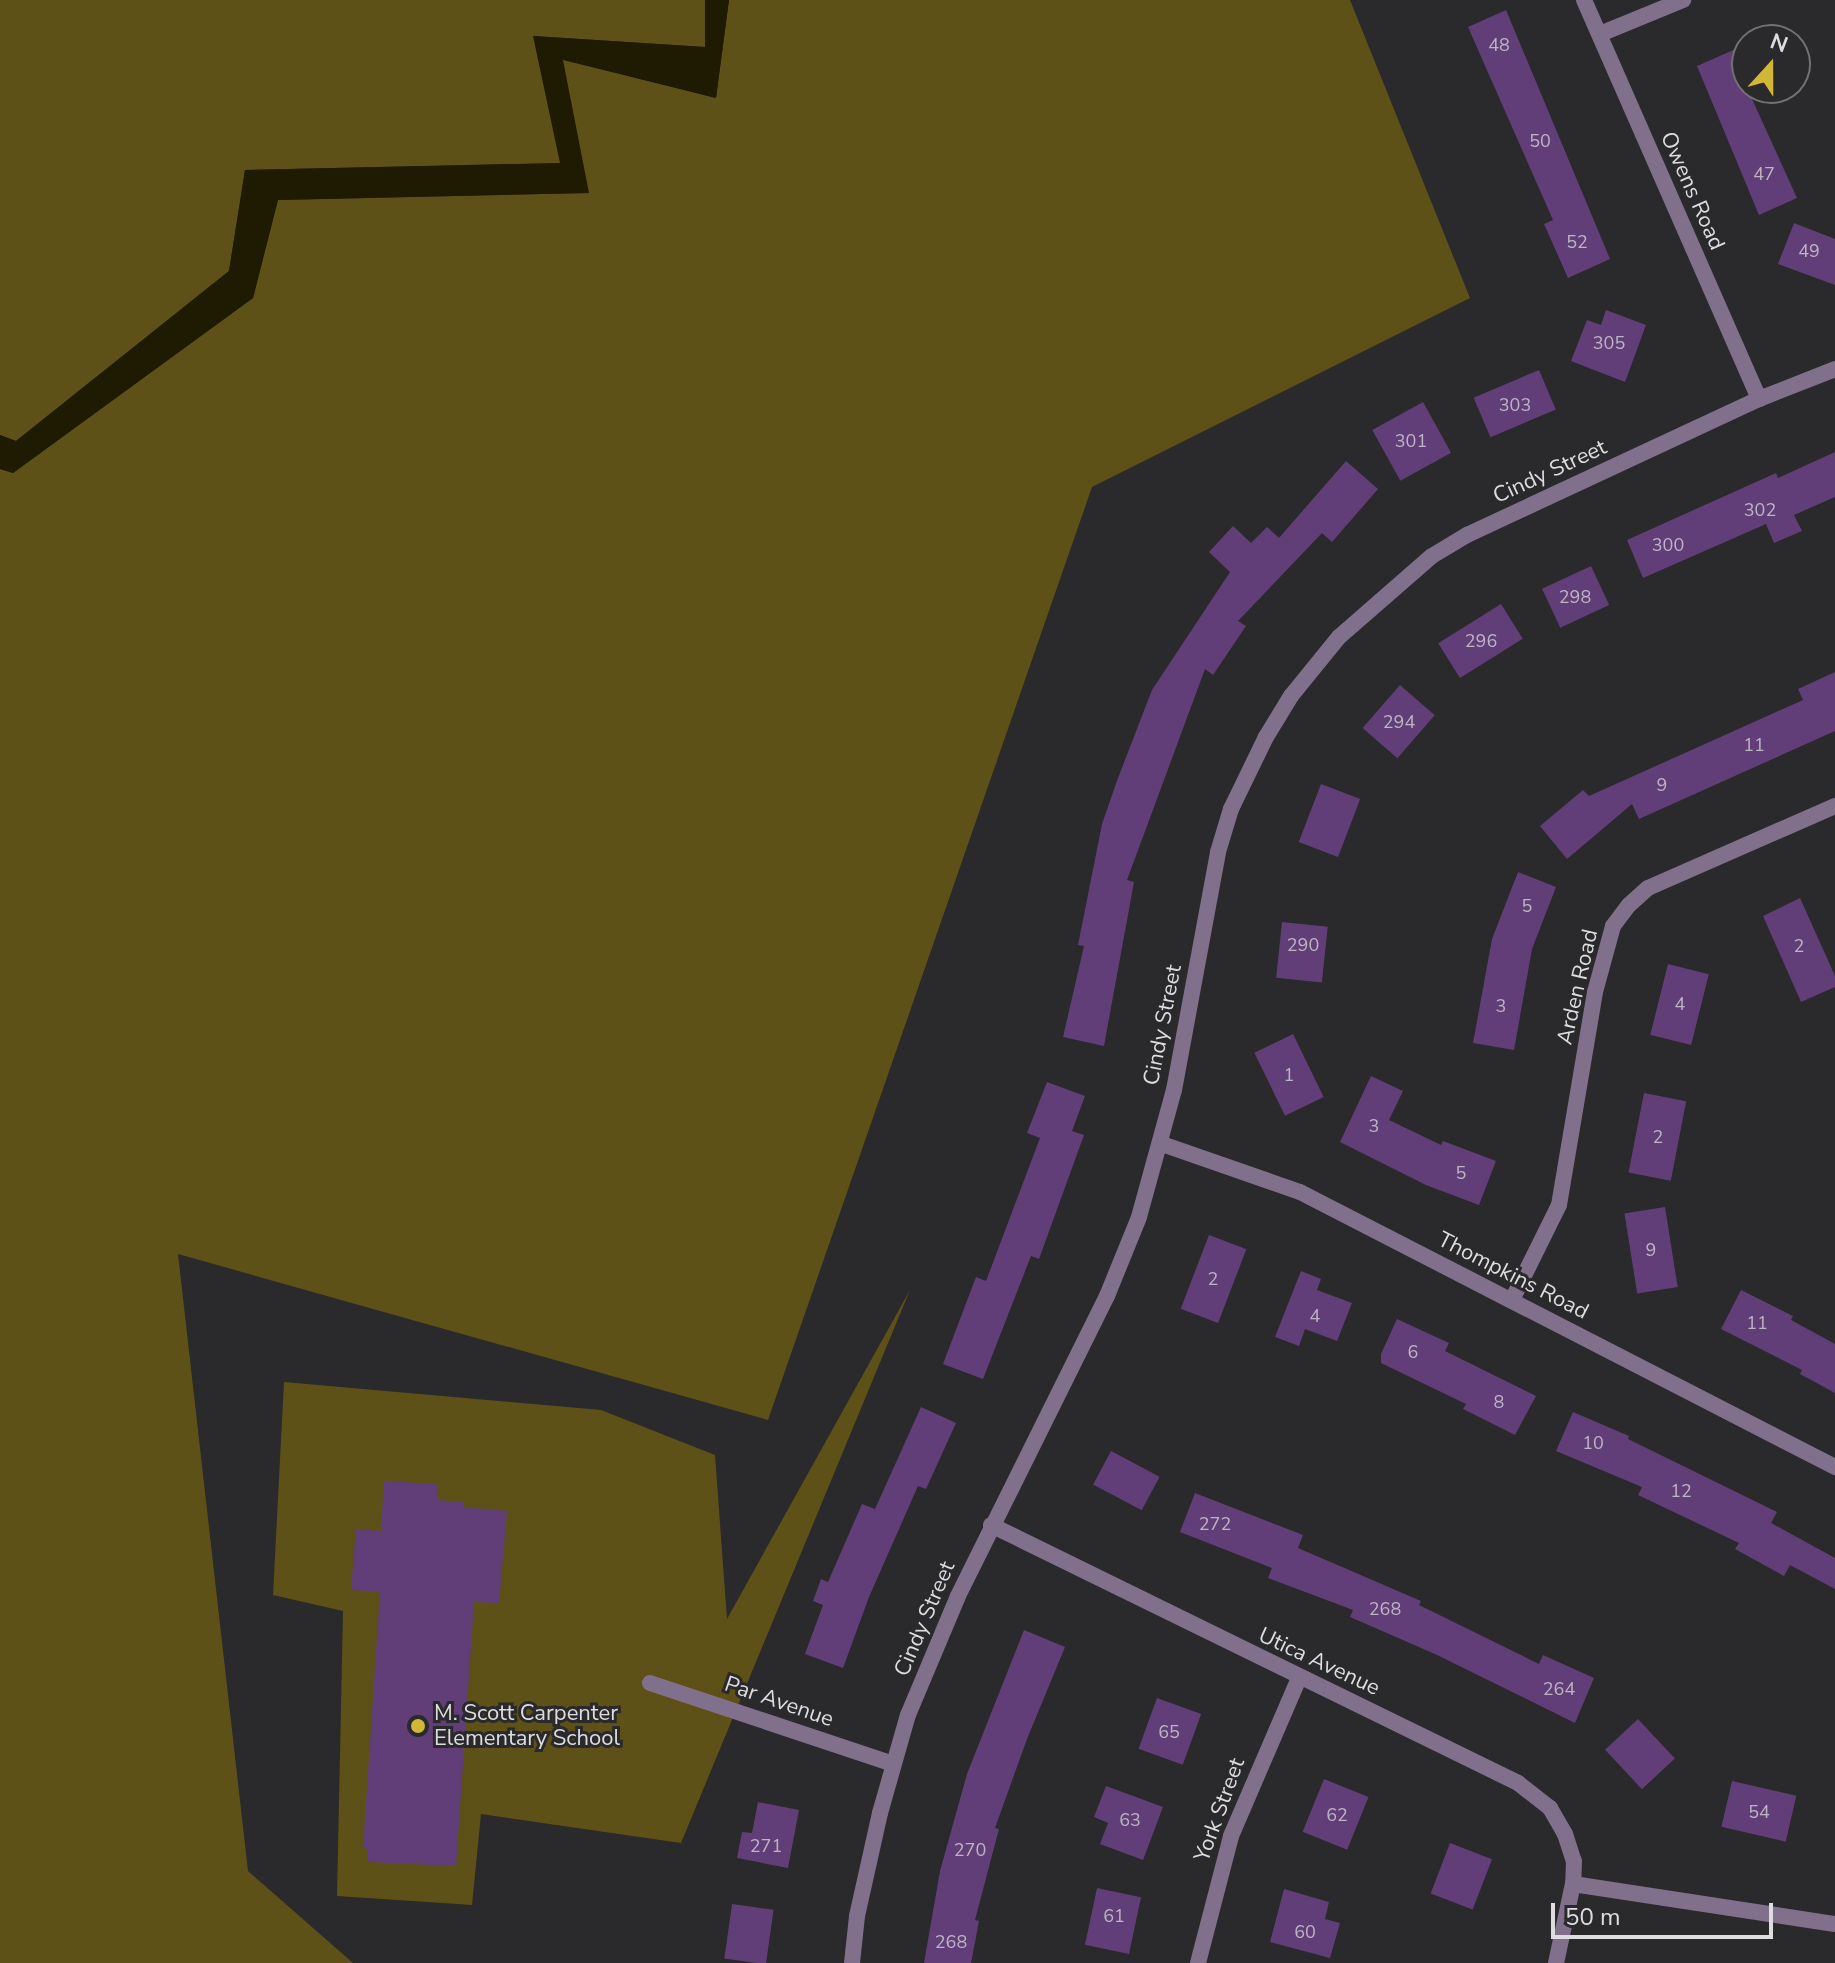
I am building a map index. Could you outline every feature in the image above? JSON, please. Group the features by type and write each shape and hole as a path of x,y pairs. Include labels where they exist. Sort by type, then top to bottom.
{"street":[{"name":"Owens Road","path":"1584,0 1759,399"},
{"path":"1600,34 1683,0"},
{"name":"Cindy Street","path":"852,1963 857,1916 893,1764 934,1650 991,1525 1107,1296 1139,1217 1162,1144 1218,852 1231,809 1266,737 1313,666 1398,583 1467,535 1759,399 1835,369"},
{"name":"Arden Road","path":"1512,1300 1559,1205 1595,992 1613,926 1629,905 1648,888 1835,806"},
{"name":"Thompkins Road","path":"1162,1144 1300,1192 1835,1467"},
{"name":"Utica Avenue","path":"991,1525 1299,1678 1492,1767 1518,1783 1550,1808 1565,1834 1574,1861 1573,1884 1556,1963"},
{"name":"York Street","path":"1198,1963 1235,1823 1299,1678"},
{"name":"Par Avenue","path":"650,1683 893,1764"},
{"path":"1573,1884 1835,1924"}],"shaded area":[{"path":"0,0 705,0 705,47 534,36 561,163 245,170 229,271 16,441 0,435"},
{"path":"705,0 729,0 716,98 563,60 589,193 278,200 253,298 13,473 0,469 0,435 16,441 229,271 245,170 560,163 533,36 705,47"},
{"path":"729,0 1350,0 1470,298 1092,487 768,1420 178,1254 248,1871 353,1963 0,1963 0,469 13,473 253,298 278,200 588,193 562,59 716,98"},
{"path":"910,1290 681,1843 481,1814 472,1905 337,1896 343,1611 273,1595 284,1382 601,1410 715,1455 727,1619"}],"building":[{"path":"1506,10 1610,259 1568,278 1544,224 1553,220 1468,27"},
{"path":"1731,51 1731,104 1754,104 1797,198 1759,215 1697,66"},
{"path":"1794,223 1835,239 1835,285 1778,264"},
{"path":"1606,310 1646,325 1625,382 1571,361 1587,320 1601,325"},
{"path":"1539,370 1556,410 1490,437 1474,398"},
{"path":"1423,402 1451,453 1400,481 1372,430"},
{"path":"1835,452 1835,497 1794,515 1802,531 1774,543 1766,524 1643,578 1627,540 1776,473 1778,478"},
{"path":"1346,461 1378,489 1332,542 1322,533 1238,621 1246,626 1213,675 1205,669 1127,880 1134,882 1104,1046 1063,1037 1084,946 1078,945 1102,824 1118,778 1152,690 1230,572 1209,552 1233,526 1251,543 1267,527 1279,538"},
{"path":"1591,566 1609,605 1560,628 1542,589"},
{"path":"1501,604 1523,639 1460,678 1438,643"},
{"path":"1835,672 1835,731 1639,819 1632,804 1567,859 1540,826 1583,790 1589,796 1803,700 1798,689"},
{"path":"1400,685 1435,715 1397,758 1363,728"},
{"path":"1321,784 1360,799 1338,857 1299,842"},
{"path":"1518,872 1556,887 1532,949 1514,1050 1473,1043 1492,939"},
{"path":"1800,898 1835,976 1835,987 1801,1002 1763,916"},
{"path":"1282,922 1328,927 1322,983 1276,978"},
{"path":"1668,964 1709,974 1691,1045 1650,1035"},
{"path":"1293,1034 1324,1097 1285,1116 1254,1053"},
{"path":"1371,1076 1403,1091 1389,1120 1441,1145 1443,1141 1496,1161 1479,1205 1426,1185 1340,1142"},
{"path":"1047,1082 1085,1096 1072,1131 1084,1135 1039,1259 1031,1256 983,1379 943,1364 976,1277 986,1281 1040,1138 1027,1133"},
{"path":"1644,1093 1686,1101 1671,1181 1629,1173"},
{"path":"1665,1207 1678,1287 1637,1293 1625,1213"},
{"path":"1209,1235 1246,1249 1218,1323 1181,1309"},
{"path":"1301,1271 1321,1279 1317,1290 1352,1303 1337,1341 1305,1329 1299,1346 1275,1337"},
{"path":"1741,1290 1793,1316 1791,1320 1835,1344 1835,1393 1800,1374 1802,1370 1721,1329"},
{"path":"1397,1319 1449,1343 1445,1351 1536,1396 1515,1435 1463,1409 1466,1404 1381,1363 1381,1354"},
{"path":"921,1407 956,1423 926,1489 918,1486 869,1597 843,1668 805,1654 823,1605 813,1601 821,1579 828,1582 862,1504 875,1509"},
{"path":"1573,1412 1629,1436 1628,1439 1777,1512 1771,1523 1835,1558 1835,1589 1790,1565 1784,1576 1735,1549 1739,1543 1638,1495 1642,1487 1556,1451"},
{"path":"1111,1451 1160,1477 1142,1510 1093,1485"},
{"name":"M. Scott Carpenter Elementary School","path":"384,1481 438,1484 437,1500 464,1502 463,1507 507,1511 499,1603 474,1602 456,1866 368,1862 368,1849 363,1848 380,1592 351,1590 356,1529 381,1531"},
{"path":"1195,1493 1303,1535 1298,1548 1421,1601 1419,1605 1539,1664 1543,1655 1594,1678 1575,1723 1435,1654 1350,1617 1353,1610 1268,1578 1272,1568 1180,1532"},
{"path":"1024,1630 1065,1647 995,1828 999,1829 975,1920 979,1921 971,1963 924,1963 940,1871 967,1774"},
{"path":"1157,1698 1201,1714 1183,1765 1139,1749"},
{"path":"1638,1719 1675,1758 1642,1789 1605,1750"},
{"path":"1324,1779 1369,1797 1347,1850 1303,1832"},
{"path":"1732,1781 1796,1796 1786,1842 1721,1827"},
{"path":"1106,1786 1163,1807 1143,1860 1100,1844 1108,1823 1094,1817"},
{"path":"758,1802 799,1810 788,1868 737,1858 742,1832 752,1833"},
{"path":"1450,1843 1492,1859 1473,1910 1431,1893"},
{"path":"1097,1888 1141,1897 1129,1954 1085,1945"},
{"path":"1284,1889 1329,1902 1325,1919 1340,1923 1330,1958 1270,1942"},
{"path":"732,1904 774,1910 766,1963 724,1958"}],"place":[{"name":"M. Scott Carpenter Elementary School","path":"418,1726"}]}
